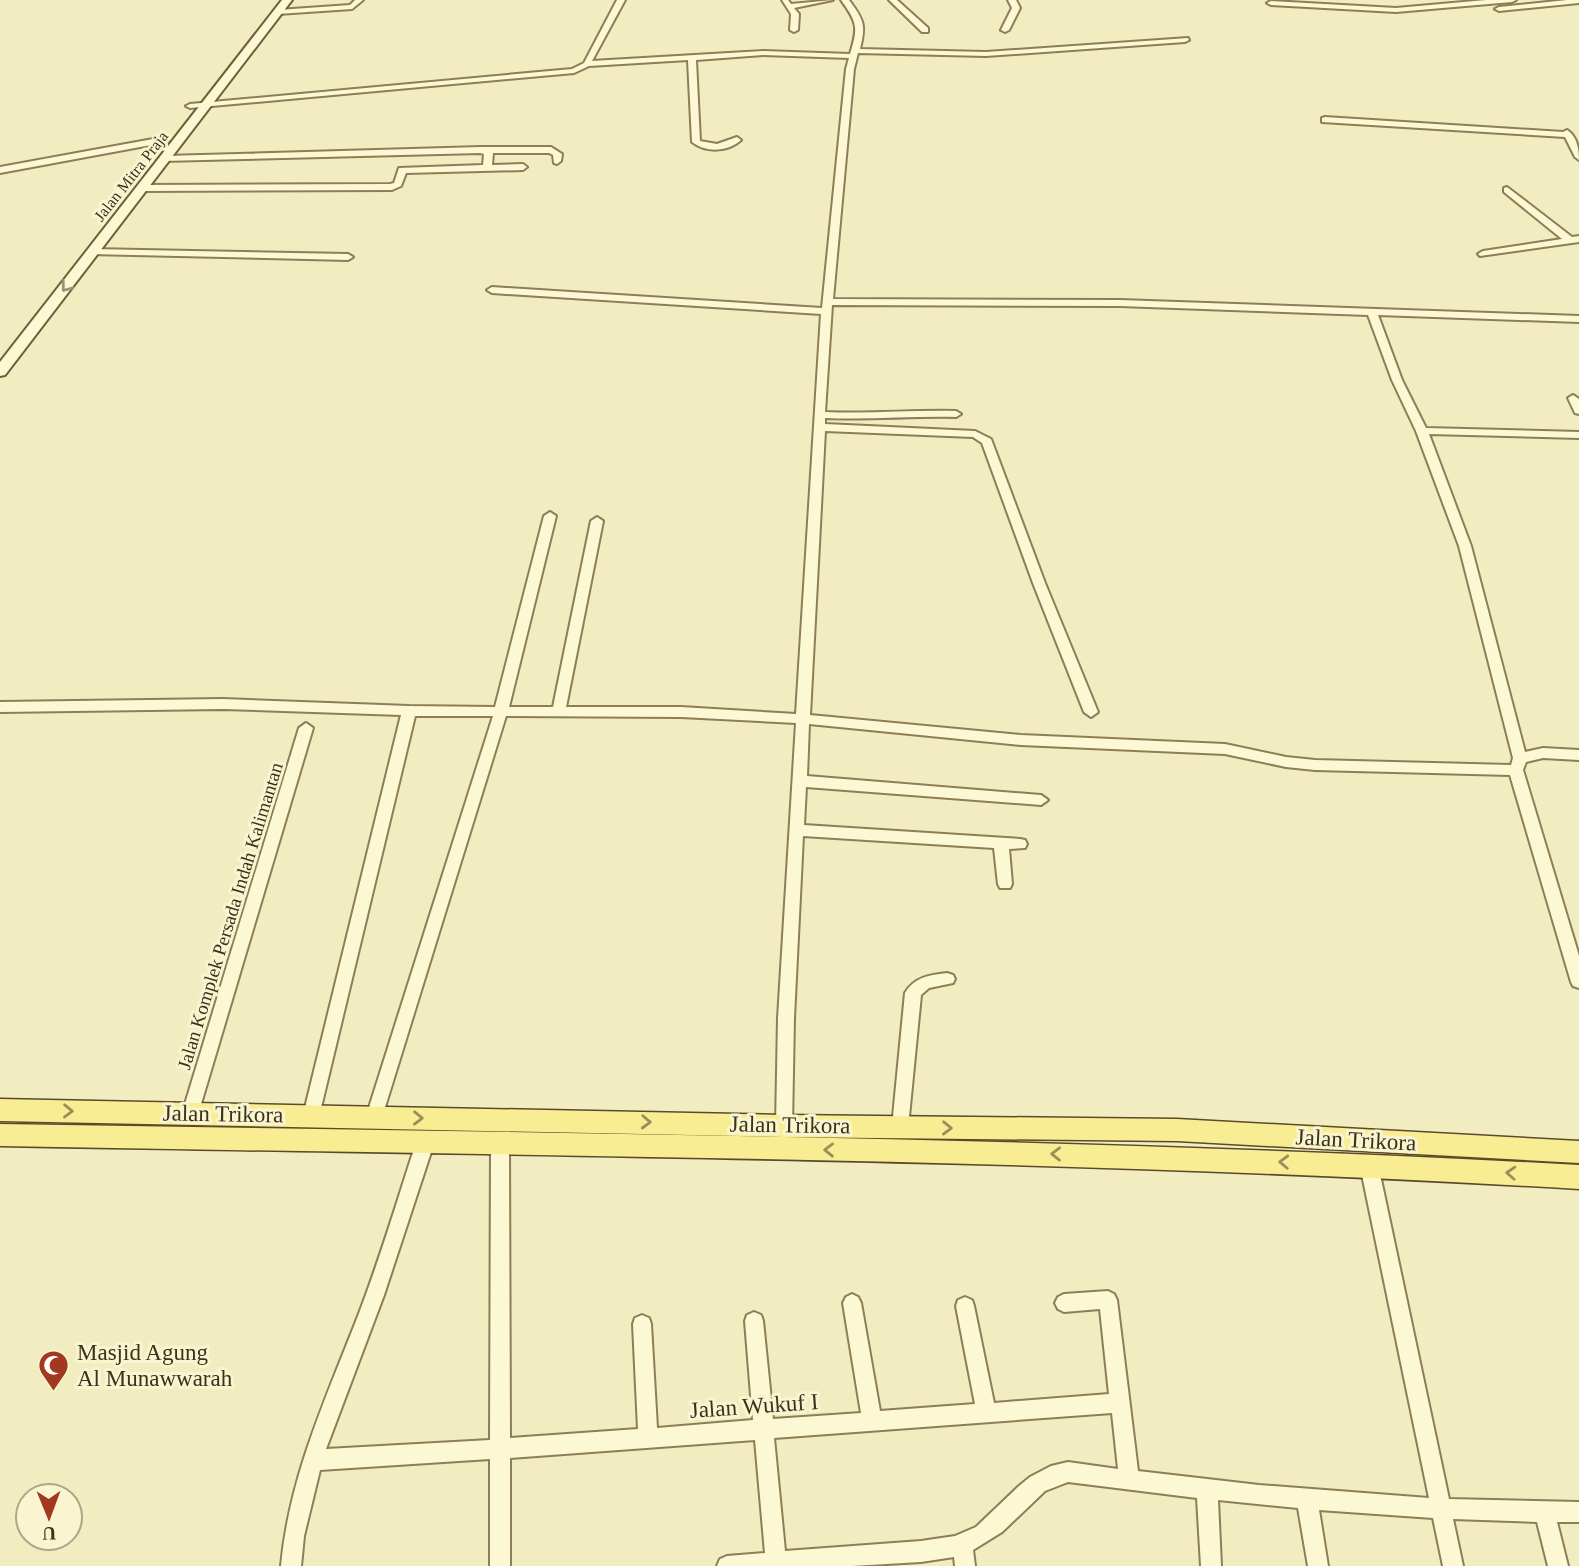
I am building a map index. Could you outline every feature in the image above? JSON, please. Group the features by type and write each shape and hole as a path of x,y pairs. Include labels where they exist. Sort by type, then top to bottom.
{"main road":[{"name":"Jalan Trikora","path":"0,1110 373,1117 710,1136 1579,1177"},
{"path":"7,1136 26,1111"},
{"name":"Jalan Trikora","path":"7,1136 500,1144 710,1136 784,1126 900,1127 1177,1130 1579,1152"}],"street":[{"name":"Jalan Mitra Praja","path":"0,353 190,106 277,6 287,0"},
{"path":"277,6 352,7 359,0"},
{"path":"587,64 621,0"},
{"path":"787,3 829,0"},
{"path":"784,1126 786,1018 827,306 846,124 846,99 861,24 845,0"},
{"path":"893,0 925,30"},
{"path":"1005,30 1016,8 1012,0"},
{"path":"1386,0 1402,2 1419,17 1511,4"},
{"path":"1271,4 1409,10 1579,1"},
{"path":"787,3 795,14 794,30"},
{"name":"Jalan Mitra Praja","path":"0,372 165,159 277,6"},
{"path":"190,106 553,74 574,71 587,64 763,53 1007,54 1185,40"},
{"path":"692,58 696,142 719,147 730,145 737,140"},
{"path":"1325,120 1567,134 1579,157"},
{"path":"0,170 164,140"},
{"path":"165,159 551,150 558,154 556,161"},
{"path":"486,151 489,155 487,168"},
{"path":"141,188 391,187 398,184 408,152"},
{"path":"402,170 523,167"},
{"path":"1507,190 1574,240"},
{"path":"1483,254 1574,240"},
{"path":"92,252 348,257"},
{"path":"492,290 827,306 1120,303 1579,319"},
{"path":"1372,311 1397,380 1422,430 1465,546 1518,764 1579,982"},
{"path":"1573,398 1579,411"},
{"path":"819,421 907,413 956,414"},
{"path":"819,421 975,434 987,441 1039,583 1091,712"},
{"path":"1422,430 1579,435"},
{"path":"373,1117 500,711 550,516"},
{"path":"559,711 597,520"},
{"path":"0,707 223,704 409,711 624,710 803,719 1021,740 1225,749 1286,762 1315,765 1518,764 1543,753 1579,755"},
{"path":"311,1116 409,711"},
{"name":"Jalan Komplek Persada Indah Kalimantan","path":"190,1114 306,728"},
{"path":"800,781 1041,800"},
{"path":"798,830 1020,844"},
{"path":"1001,843 1005,884"},
{"path":"900,1127 913,993 917,986 925,982 947,979"},
{"path":"291,1566 300,1511 314,1460 378,1285 425,1143"},
{"path":"500,1144 500,1566"},
{"path":"1369,1166 1453,1566"},
{"path":"1064,1303 1108,1300 1129,1479"},
{"path":"852,1303 872,1422"},
{"path":"965,1306 986,1412"},
{"path":"754,1321 776,1562"},
{"path":"642,1324 648,1438"},
{"name":"Jalan Wukuf I","path":"314,1460 1120,1403"},
{"path":"727,1566 776,1562 831,1562 935,1550 962,1543 986,1531 1024,1493 1052,1475 1069,1472 1307,1499 1441,1509 1579,1511"},
{"path":"1207,1489 1211,1566"},
{"path":"1307,1499 1318,1566"},
{"path":"1545,1512 1558,1566"},
{"path":"962,1543 965,1566"}],"place":[{"name":"Masjid Agung Al Munawwarah","path":"54,1392"}]}
